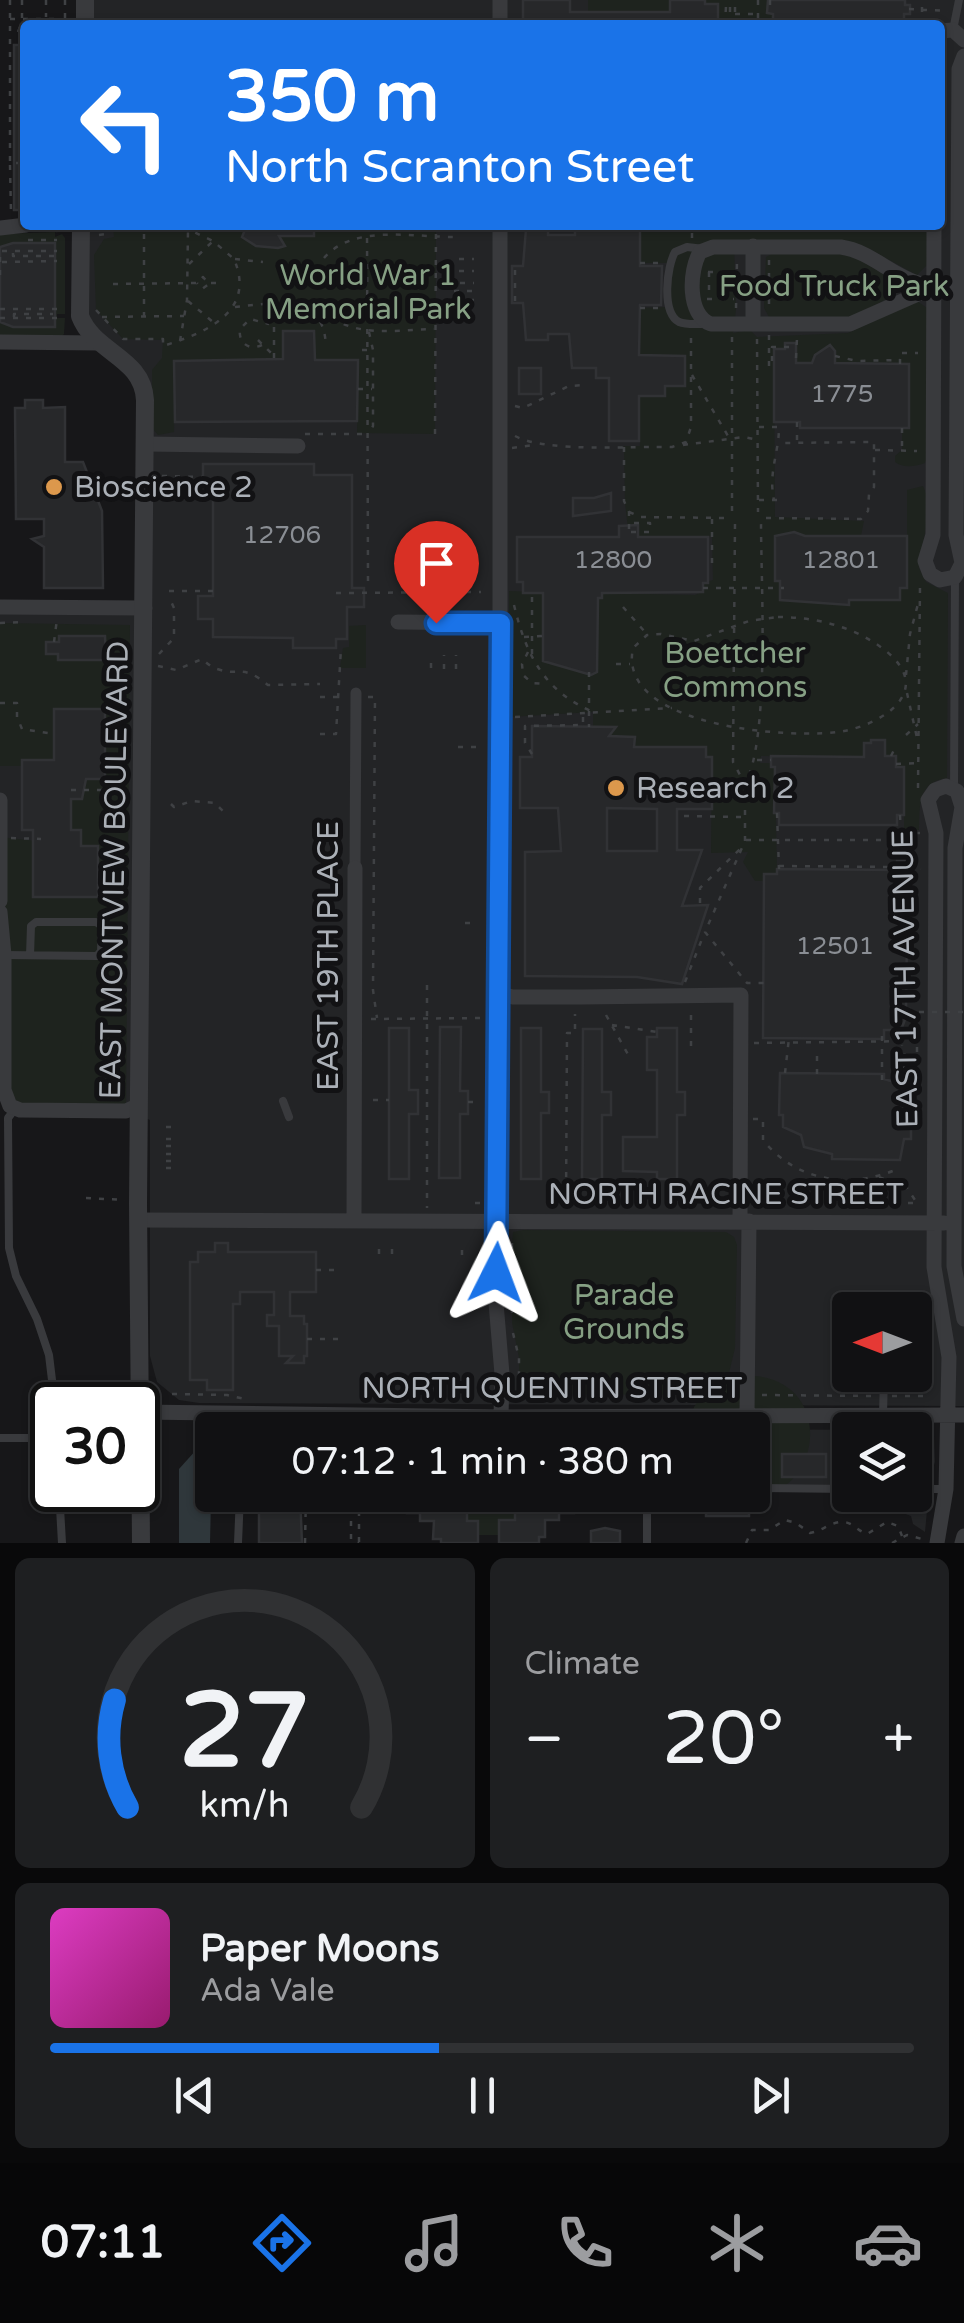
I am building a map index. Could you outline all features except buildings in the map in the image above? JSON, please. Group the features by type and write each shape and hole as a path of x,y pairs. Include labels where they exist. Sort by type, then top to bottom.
{"street":[{"path":"934,230 932,535 925,563 928,572 944,580 955,577 962,563 956,535 961,287 959,69 964,56"},
{"name":"EAST MONTVIEW BOULEVARD","path":"82,230 80,316 86,329 132,367 143,382 141,1382"},
{"path":"500,230 496,1303 502,1374 500,1412"},
{"path":"5,234 28,235"},
{"path":"934,287 850,324 755,331 700,319 694,308 698,243 851,248 914,282 961,287"},
{"path":"753,246 755,331"},
{"path":"0,342 100,343"},
{"path":"145,444 298,446"},
{"path":"0,608 145,608"},
{"path":"398,622 501,623"},
{"name":"EAST 19TH PLACE","path":"354,1220 356,692"},
{"name":"EAST 17TH AVENUE","path":"930,1541 946,1489 956,1415 948,1339 935,1283 936,830 928,800 937,788 954,788 962,804 955,848 954,1223 955,1280 964,1319"},
{"path":"0,800 0,901"},
{"path":"0,912 7,1102 15,1109 126,1111 139,1105"},
{"path":"499,994 581,998 744,989 747,1412"},
{"name":"NORTH RACINE STREET","path":"138,1220 745,1216 954,1223"},
{"name":"NORTH QUENTIN STREET","path":"160,1411 252,1407 270,1412"},
{"name":"NORTH QUENTIN STREET","path":"770,1415 832,1415"},
{"name":"EAST MONTVIEW BOULEVARD","path":"141,1512 141,1543"},
{"path":"962,1543 964,1536"}],"lane":[{"path":"952,34 958,5"},
{"path":"698,243 674,253 669,264 669,308 681,322 714,324"},
{"path":"954,788 955,577"},
{"path":"4,955 30,956 97,956 102,951 102,926 96,922 36,922 31,926 30,956"},
{"path":"935,1057 955,1057"},
{"path":"284,1101 289,1118"},
{"path":"15,1109 8,1118 9,1248 16,1276 49,1355 52,1382"},
{"path":"883,1392 883,1412"},
{"path":"252,1407 254,1412"},
{"path":"0,1438 30,1438"},
{"path":"770,1488 832,1488"},
{"path":"932,1489 946,1489"},
{"path":"61,1512 62,1543"},
{"path":"238,1543 239,1512"},
{"path":"647,1512 647,1543"}],"path":[{"path":"10,0 10,214"},
{"path":"22,0 22,18"},
{"path":"46,0 46,18"},
{"path":"734,20 735,0"},
{"path":"758,0 758,20"},
{"path":"907,20 911,0"},
{"path":"922,0 922,20"},
{"path":"727,20 728,6 730,14 735,14 758,12 769,5"},
{"path":"909,11 958,5"},
{"path":"922,10 927,20"},
{"path":"10,18 57,18"},
{"path":"10,163 20,163"},
{"path":"144,230 144,317"},
{"path":"178,341 187,300 188,230"},
{"path":"192,230 234,259 263,262"},
{"path":"368,434 373,426 369,230"},
{"path":"436,230 436,434"},
{"path":"694,230 698,243"},
{"path":"99,235 110,233"},
{"path":"5,234 14,256 23,259"},
{"path":"28,235 56,240"},
{"path":"28,235 34,247"},
{"path":"324,258 348,240 454,237"},
{"path":"0,241 0,275"},
{"path":"187,266 213,241"},
{"path":"0,251 57,256 0,262"},
{"path":"185,316 100,318 122,339 163,339 163,346 178,341 214,324 233,307 239,283 234,259"},
{"path":"459,259 474,259"},
{"path":"515,268 518,284"},
{"path":"459,271 474,271"},
{"path":"709,272 736,272 736,299 709,299 709,285 709,272"},
{"path":"722,272 722,279"},
{"path":"113,284 187,284 197,283 203,277 210,283"},
{"path":"197,283 202,289 210,283 224,283"},
{"path":"460,283 474,283"},
{"path":"709,285 716,285"},
{"path":"729,285 736,285"},
{"path":"454,291 474,291"},
{"path":"722,292 722,299"},
{"path":"187,300 214,324"},
{"path":"459,300 474,300"},
{"path":"233,307 263,304"},
{"path":"0,309 52,314"},
{"path":"46,312 57,309"},
{"path":"312,316 319,310 346,327 368,330 436,329"},
{"path":"14,318 14,314 23,311"},
{"path":"284,317 302,312 312,316 324,330 326,346"},
{"path":"0,318 57,318"},
{"path":"262,345 245,345 240,329 252,318 269,324"},
{"path":"258,340 274,358 274,327"},
{"path":"368,330 363,350 368,434 368,585"},
{"path":"755,331 758,512"},
{"path":"672,446 686,442 690,433 691,333"},
{"path":"732,334 732,512"},
{"path":"769,338 768,366 772,366 772,347 797,347"},
{"path":"786,338 786,348"},
{"path":"796,358 797,338"},
{"path":"363,350 373,350"},
{"path":"835,356 856,361 900,362 900,353 920,353"},
{"path":"690,372 731,441"},
{"path":"510,403 523,408 570,386 585,385"},
{"path":"358,390 373,389"},
{"path":"797,422 797,442"},
{"path":"757,427 779,427 779,443 770,472 774,500"},
{"path":"510,428 519,438 538,444"},
{"path":"902,428 902,450"},
{"path":"506,448 538,444 672,446 744,437 757,440"},
{"path":"766,518 861,519 868,511 869,494 874,487 874,442 779,443"},
{"path":"624,446 624,501 629,512 629,523 629,535 650,532 650,523 629,523"},
{"path":"874,450 920,451"},
{"path":"169,477 203,478"},
{"path":"758,500 784,500"},
{"path":"629,512 641,517 726,518"},
{"path":"712,518 712,566"},
{"path":"683,985 744,840 744,784 734,762 735,524"},
{"path":"744,784 755,760 758,732 761,524"},
{"path":"896,764 919,763 920,580"},
{"path":"702,588 784,588"},
{"path":"169,591 212,591"},
{"path":"336,593 481,592"},
{"path":"532,593 532,659"},
{"path":"169,597 174,608 174,638 159,654 161,668 181,669 202,660 216,669 256,674 272,686 320,684"},
{"path":"513,600 528,652 548,683 593,712"},
{"path":"920,600 910,634 906,685 898,705 857,728 818,734 734,728 674,708 644,686 633,664 634,648 647,635 694,641 761,619 808,618 855,633 886,652 901,668 906,685 913,728 920,744"},
{"path":"623,607 647,635"},
{"path":"0,623 30,621"},
{"path":"43,621 57,621 54,642"},
{"path":"523,637 542,636"},
{"path":"106,648 144,648"},
{"path":"320,734 336,734 338,726 341,648"},
{"path":"528,652 522,664 524,675 532,683 548,683"},
{"path":"431,668 432,655"},
{"path":"444,656 444,668"},
{"path":"456,656 456,668"},
{"path":"532,659 542,660"},
{"path":"616,664 633,664"},
{"path":"588,672 588,727"},
{"path":"375,697 373,990 377,1018"},
{"path":"0,702 16,702 22,730 54,734"},
{"path":"509,717 674,708"},
{"path":"532,754 526,742 526,726 582,725 582,712"},
{"path":"906,735 919,722"},
{"path":"520,730 526,730"},
{"path":"519,744 526,742"},
{"path":"458,747 478,747"},
{"path":"891,756 894,750"},
{"path":"755,760 772,760"},
{"path":"72,790 130,790"},
{"path":"171,804 174,807 192,801 215,802 226,814"},
{"path":"777,813 779,868 897,868"},
{"path":"900,815 902,861"},
{"path":"684,816 744,817"},
{"path":"900,832 922,832"},
{"path":"0,837 42,840"},
{"path":"744,840 889,840"},
{"path":"700,903 700,888 742,848"},
{"path":"908,868 928,869"},
{"path":"465,923 475,923"},
{"path":"705,932 744,989 768,983"},
{"path":"427,985 427,1202"},
{"path":"906,1012 964,1012"},
{"path":"566,1203 567,1033 575,1033 575,1014"},
{"path":"606,1015 630,1058"},
{"path":"690,1016 690,1052"},
{"path":"371,1019 482,1018"},
{"path":"611,1025 658,1032"},
{"path":"882,1030 882,1080"},
{"path":"785,1073 789,1041"},
{"path":"752,1043 917,1041 917,1093 908,1093"},
{"path":"902,1043 902,1084"},
{"path":"817,1056 817,1074"},
{"path":"373,1100 390,1100"},
{"path":"468,1102 477,1102"},
{"path":"752,1119 763,1119 763,1140 787,1164 835,1180 878,1177 900,1168"},
{"path":"166,1127 179,1127"},
{"path":"166,1139 179,1139"},
{"path":"166,1146 179,1146"},
{"path":"166,1154 179,1154"},
{"path":"166,1161 179,1161"},
{"path":"166,1168 179,1168"},
{"path":"745,1216 848,1204 916,1202 907,1188 878,1177"},
{"path":"835,1180 845,1192 848,1204"},
{"path":"86,1198 126,1200"},
{"path":"512,1243 512,1323 519,1358 519,1394 931,1396"},
{"path":"379,1249 379,1262"},
{"path":"392,1249 392,1262"},
{"path":"462,1250 462,1262"},
{"path":"316,1270 338,1270"},
{"path":"307,1339 338,1339"},
{"path":"172,1394 227,1394 252,1407"},
{"path":"305,1543 306,1512"},
{"path":"351,1512 351,1540 359,1543 359,1512"},
{"path":"746,1543 752,1530 769,1530 784,1520 810,1532 848,1522 867,1534 888,1522 898,1526 902,1536"},
{"path":"892,1543 902,1536 930,1541"}],"shaded area":[{"path":"85,0 964,0 964,1406 199,1403 179,1400 157,1382 150,1356 150,1120 126,1111 0,1015 0,607 144,608 144,388 86,329 81,230 945,230 945,20 85,20"},
{"path":"770,1430 832,1430 832,1488 770,1488"},
{"path":"932,1435 934,1436 932,1472"},
{"path":"195,1451 195,1512 211,1512 210,1543 179,1543 179,1469"},
{"path":"900,1512 927,1512 925,1532 913,1524 911,1516"}],"green space":[{"path":"588,0 670,0 670,12 588,12"},
{"path":"705,0 780,0 773,20 718,20 718,5 705,4"},
{"name":"World War 1 Memorial Park","path":"113,230 245,230 243,237 314,236 314,230 436,230 435,434 357,433 358,360 313,361 314,331 283,331 283,359 175,361 174,432 158,435 152,428 152,370 162,358 163,340 123,339 96,310 94,255 104,239 114,237"},
{"name":"Boettcher Commons","path":"640,230 927,230 927,265 917,275 871,250 734,241 733,333 750,330 757,337 848,333 917,301 927,308 925,463 906,466 895,462 895,456 902,450 902,428 909,428 909,364 796,363 797,347 774,349 775,517 864,521 861,536 775,537 775,581 784,581 781,600 849,605 849,600 900,600 900,588 907,587 907,490 923,486 927,496 928,516 919,568 926,582 948,593 947,778 937,780 925,790 919,830 904,828 904,768 896,767 896,756 885,756 871,743 864,743 864,757 761,756 760,763 775,767 777,874 765,874 764,881 755,881 743,862 748,852 711,853 712,757 706,757 706,747 634,747 634,736 600,736 593,727 593,712 509,717 509,591 563,593 574,610 543,610 543,661 581,672 597,672 598,611 592,598 602,598 602,593 695,595 702,592 703,583 713,580 712,536 629,537 624,446 640,446 639,386 664,396 665,386 685,385 684,356 639,355 640,308 669,307 669,263 640,263"},
{"path":"55,232 55,237 62,234 65,238 65,314 57,314 57,318 65,318 64,334 0,336 0,234"},
{"name":"Food Truck Park","path":"839,253 860,260 903,289 862,313 843,319 769,317 764,308 766,257"},
{"path":"0,623 130,625 126,1111 10,1106 0,837 81,846 81,830 71,830 71,799 82,799 104,709 54,709 54,760 23,760 22,766 0,766"},
{"path":"366,625 366,668 340,668 343,648 349,647 349,626"},
{"name":"Parade Grounds","path":"513,1232 726,1232 734,1237 735,1348 728,1377 766,1378 791,1390 806,1411 810,1436 805,1461 790,1482 770,1492 770,1412 693,1412 702,1395 519,1394 519,1358 512,1323"},
{"path":"467,1512 515,1512 515,1520 499,1521 499,1535 478,1535 478,1521 467,1521"}],"place":[{"name":"Bioscience 2","path":"54,487"},
{"name":"Research 2","path":"616,788"}],"route":[{"path":"436,623 501,623 496,1273"}]}
